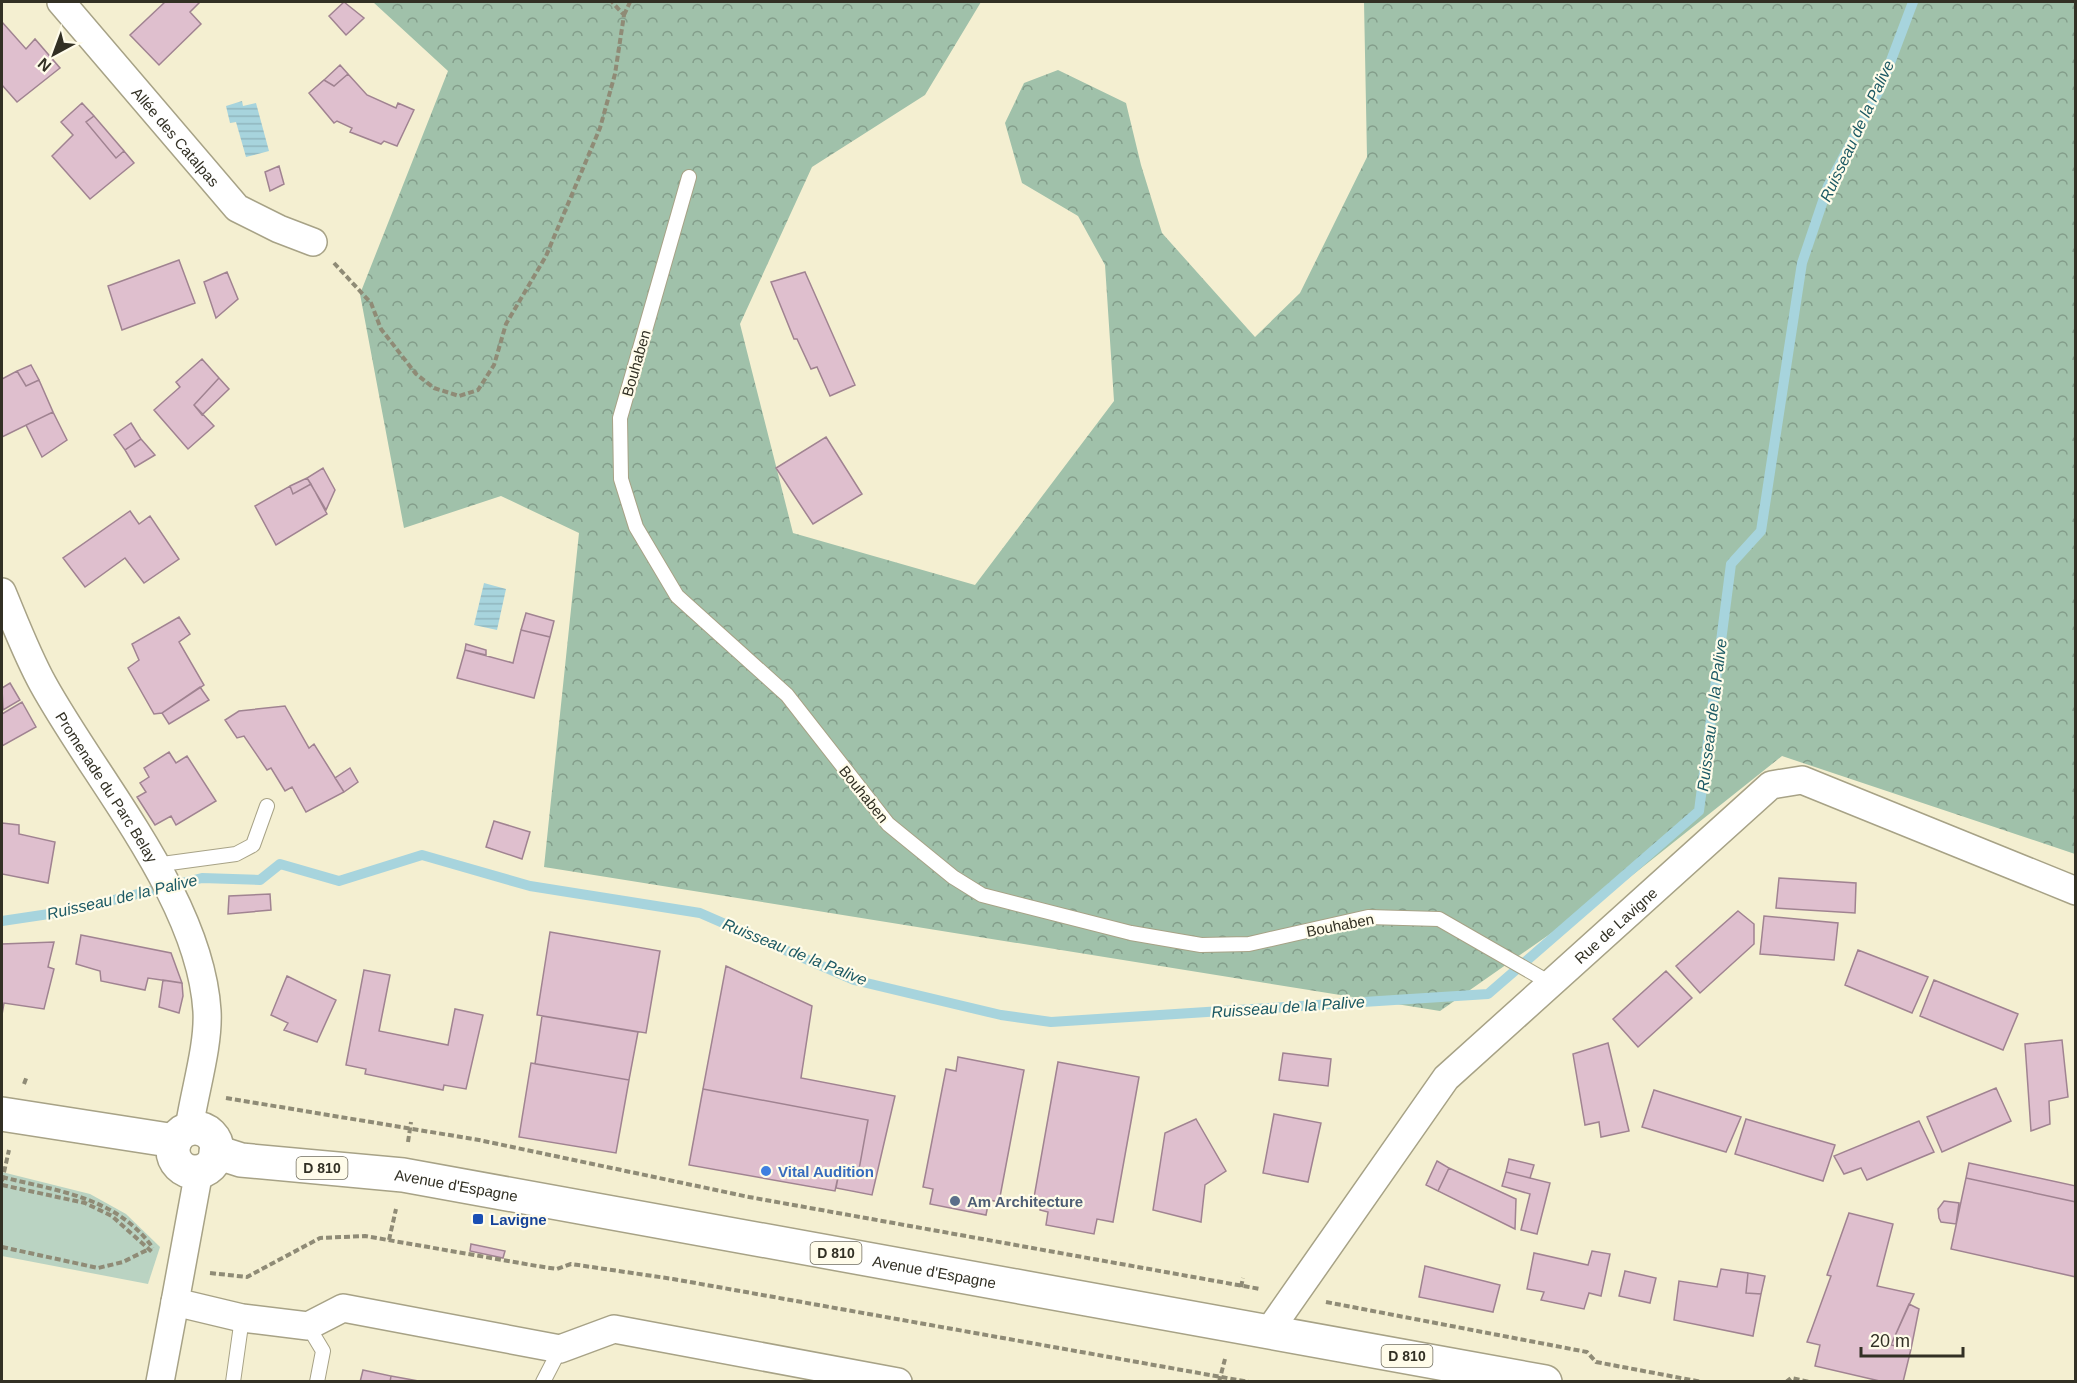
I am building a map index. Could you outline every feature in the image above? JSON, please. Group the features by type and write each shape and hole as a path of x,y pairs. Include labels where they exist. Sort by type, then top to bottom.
{"main road":[{"path":"2,1114 182,1135 201,1129 210,1134 215,1142 208,1162"},
{"name":"Avenue d'Espagne","path":"208,1162 241,1160 403,1175 1545,1382"}],"street":[{"name":"Allée des Catalpas","path":"61,2 237,208 279,229 314,242"},
{"name":"Promenade du Parc Belay","path":"2,592 42,683 163,878 197,955 207,1012 200,1070 182,1135"},
{"name":"Rue de Lavigne","path":"1269,1331 1446,1078 1547,981 1771,785 1802,780 2076,891"},
{"path":"160,1382 208,1162"},
{"path":"176,1302 242,1318 308,1326 343,1308 560,1349 614,1329 898,1382"}],"lane":[{"name":"Bouhaben","path":"689,177 620,418 621,479 633,518 677,596 787,695 888,824 953,878 982,895 1131,933 1201,945 1249,944 1368,917 1439,919 1547,981"},
{"path":"163,878 236,854 253,844 267,806"},
{"path":"233,1382 242,1318"},
{"path":"308,1326 323,1351 317,1382"},
{"path":"543,1382 560,1349"}],"path":[{"path":"612,2 624,15"},
{"path":"314,242 371,303 381,329 416,374 434,388 459,396 478,390 494,365 506,324 546,256 600,128 615,74 624,15 630,2"},
{"path":"220,1097 479,1140 749,1197 1264,1290"},
{"path":"2,1177 95,1200 118,1213 156,1254"},
{"path":"2,1185 85,1203 112,1216 147,1250 123,1262 98,1268 2,1247"},
{"path":"389,1240 391,1231"},
{"path":"212,1273 247,1277 320,1238 365,1236 557,1269 571,1264 673,1279 1249,1382"},
{"path":"1320,1301 1587,1352 1596,1362 1702,1382"},
{"path":"1786,1382 1791,1378 1810,1382"}],"green space":[{"path":"373,2 981,2 925,95 812,167 740,324 793,533 975,585 1114,401 1105,265 1078,216 1022,183 1005,123 1024,83 1058,70 1126,103 1141,165 1162,233 1255,337 1300,293 1367,157 1364,2 2075,2 2075,854 1782,756 1620,885 1440,1011 544,867 579,533 501,496 404,528 360,294 448,71"},
{"path":"2,1172 90,1194 126,1214 160,1247 148,1284 2,1256"}],"water":[{"path":"242,101 243,106 256,103 269,151 246,157 236,122 230,123 226,106"},
{"path":"484,583 506,589 497,630 474,625"}],"building":[{"path":"165,2 200,2 190,12 201,24 159,65 130,35"},
{"path":"344,2 364,18 346,35 329,16"},
{"path":"2,22 26,49 35,39 60,68 17,102 2,85"},
{"path":"340,65 348,74 334,86 324,80"},
{"path":"348,74 367,95 396,108 398,103 414,110 397,146 384,141 381,144 350,132 352,128 337,121 334,123 309,93 324,80 334,86"},
{"path":"82,103 94,116 86,122 116,158 124,151 134,163 90,199 52,156 73,135 61,122"},
{"path":"94,116 124,151 116,158 86,122"},
{"path":"279,166 284,184 270,191 265,172"},
{"path":"179,260 195,303 122,330 108,286"},
{"path":"227,272 238,299 216,318 204,282"},
{"path":"805,272 855,385 830,396 817,367 811,369 797,339 794,339 771,282"},
{"path":"202,359 219,378 194,405 214,426 188,449 154,410 180,387 176,382"},
{"path":"31,365 39,380 26,386 17,371"},
{"path":"17,371 26,386 39,380 53,412 2,437 2,379"},
{"path":"219,378 229,389 202,415 194,405"},
{"path":"53,412 67,440 42,457 26,425"},
{"path":"131,423 141,439 125,450 114,435"},
{"path":"826,437 862,494 813,524 776,468"},
{"path":"141,439 155,455 135,467 125,450"},
{"path":"323,468 335,490 326,510 307,478"},
{"path":"307,478 311,484 293,494 290,486"},
{"path":"311,484 327,514 276,545 255,506 290,486 293,494"},
{"path":"130,511 139,524 150,516 179,559 144,583 125,558 85,587 63,558"},
{"path":"526,613 554,621 550,637 521,630"},
{"path":"179,617 190,634 179,642 204,685 162,713 154,714 128,668 139,660 132,644"},
{"path":"521,630 550,637 534,698 457,678 465,650 513,663"},
{"path":"466,644 486,650 486,655 465,650"},
{"path":"10,683 20,700 3,710 2,688"},
{"path":"200,687 209,700 169,724 162,713"},
{"path":"22,702 36,727 2,746 2,714"},
{"path":"285,706 309,748 314,744 344,792 306,812 292,787 285,791 271,768 267,770 244,736 237,738 225,720 239,711"},
{"path":"169,752 176,763 187,756 216,801 176,825 171,816 155,825 137,797 146,792 140,783 149,777 144,768"},
{"path":"350,768 358,782 344,792 335,778"},
{"path":"494,821 530,832 522,859 486,847"},
{"path":"2,823 19,825 19,834 55,842 48,883 2,874"},
{"path":"1779,878 1856,883 1855,913 1776,908"},
{"path":"270,894 271,910 228,914 229,896"},
{"path":"1738,911 1754,924 1754,944 1700,993 1676,966"},
{"path":"1764,916 1838,923 1834,960 1760,954"},
{"path":"550,932 660,951 646,1033 537,1015"},
{"path":"81,935 171,953 182,983 148,978 145,990 101,981 100,971 76,964"},
{"path":"54,942 48,967 54,969 44,1009 4,1003 2,1015 2,944"},
{"path":"1858,950 1928,977 1912,1013 1845,985"},
{"path":"726,966 812,1006 801,1078 895,1096 872,1195 836,1188 839,1172 858,1175 868,1120 703,1089"},
{"path":"364,970 390,975 379,1031 448,1045 455,1009 483,1015 466,1089 444,1085 443,1090 365,1074 366,1069 346,1065"},
{"path":"1666,971 1692,998 1638,1047 1613,1019"},
{"path":"287,976 336,1000 317,1042 284,1030 288,1023 271,1015"},
{"path":"163,980 182,983 183,996 179,1013 159,1007"},
{"path":"1934,980 2018,1014 2003,1050 1920,1016"},
{"path":"542,1016 638,1032 629,1080 535,1064"},
{"path":"2062,1040 2068,1097 2049,1101 2050,1124 2031,1131 2025,1044"},
{"path":"1608,1043 1629,1131 1601,1137 1599,1122 1585,1125 1573,1054"},
{"path":"1283,1053 1331,1059 1328,1086 1279,1080"},
{"path":"958,1057 1024,1070 999,1202 989,1200 986,1215 930,1204 933,1189 923,1187 946,1069 956,1071"},
{"path":"1058,1062 1139,1077 1113,1222 1097,1219 1094,1234 1046,1225 1048,1212 1040,1210 1041,1204 1033,1203"},
{"path":"531,1063 629,1080 616,1153 519,1137"},
{"path":"1996,1088 2011,1121 1942,1152 1927,1117"},
{"path":"703,1089 868,1120 858,1175 839,1172 835,1191 689,1165"},
{"path":"1654,1090 1741,1117 1726,1152 1642,1127"},
{"path":"1274,1114 1321,1123 1308,1182 1263,1173"},
{"path":"1196,1119 1226,1171 1205,1185 1201,1222 1153,1210 1165,1133"},
{"path":"1746,1119 1835,1145 1823,1181 1735,1154"},
{"path":"1919,1121 1934,1152 1867,1180 1861,1168 1844,1174 1834,1156"},
{"path":"1509,1159 1534,1165 1530,1178 1506,1172"},
{"path":"1437,1161 1449,1168 1438,1191 1426,1185"},
{"path":"1969,1163 2076,1186 2076,1202 1966,1178"},
{"path":"1449,1168 1516,1199 1515,1229 1438,1191"},
{"path":"1506,1172 1550,1183 1537,1234 1521,1230 1530,1194 1502,1186"},
{"path":"1966,1178 2076,1202 2076,1277 1951,1249"},
{"path":"1944,1201 1959,1203 1956,1224 1941,1222 1938,1209"},
{"path":"1849,1213 1893,1224 1877,1286 1914,1294 1891,1345 1911,1349 1903,1382 1884,1382 1815,1366 1820,1345 1807,1342 1831,1276 1827,1275"},
{"path":"471,1244 505,1251 503,1258 470,1251"},
{"path":"1592,1251 1610,1254 1601,1296 1589,1293 1584,1309 1541,1300 1544,1292 1527,1289 1534,1253 1588,1265"},
{"path":"1425,1266 1500,1285 1493,1312 1419,1297"},
{"path":"1721,1269 1748,1273 1746,1293 1761,1294 1753,1336 1674,1320 1679,1281 1717,1287"},
{"path":"1625,1271 1656,1278 1650,1303 1619,1296"},
{"path":"1748,1273 1765,1276 1761,1294 1746,1293"},
{"path":"1909,1304 1919,1309 1911,1349 1891,1345"},
{"path":"363,1370 391,1376 390,1382 360,1382"},
{"path":"391,1376 424,1382 390,1382"}],"waterway":[{"name":"Ruisseau de la Palive","path":"2,921 69,911 202,878 260,880 280,864 339,881 422,855 530,886 700,913 854,980 1001,1015 1051,1022 1488,994 1699,811 1731,564 1761,531 1802,263 1828,186 1881,87 1913,2"}],"place":[{"name":"Vital Audition","path":"766,1171"},
{"name":"Am Architecture","path":"955,1201"},
{"name":"Lavigne","path":"478,1219"}]}
